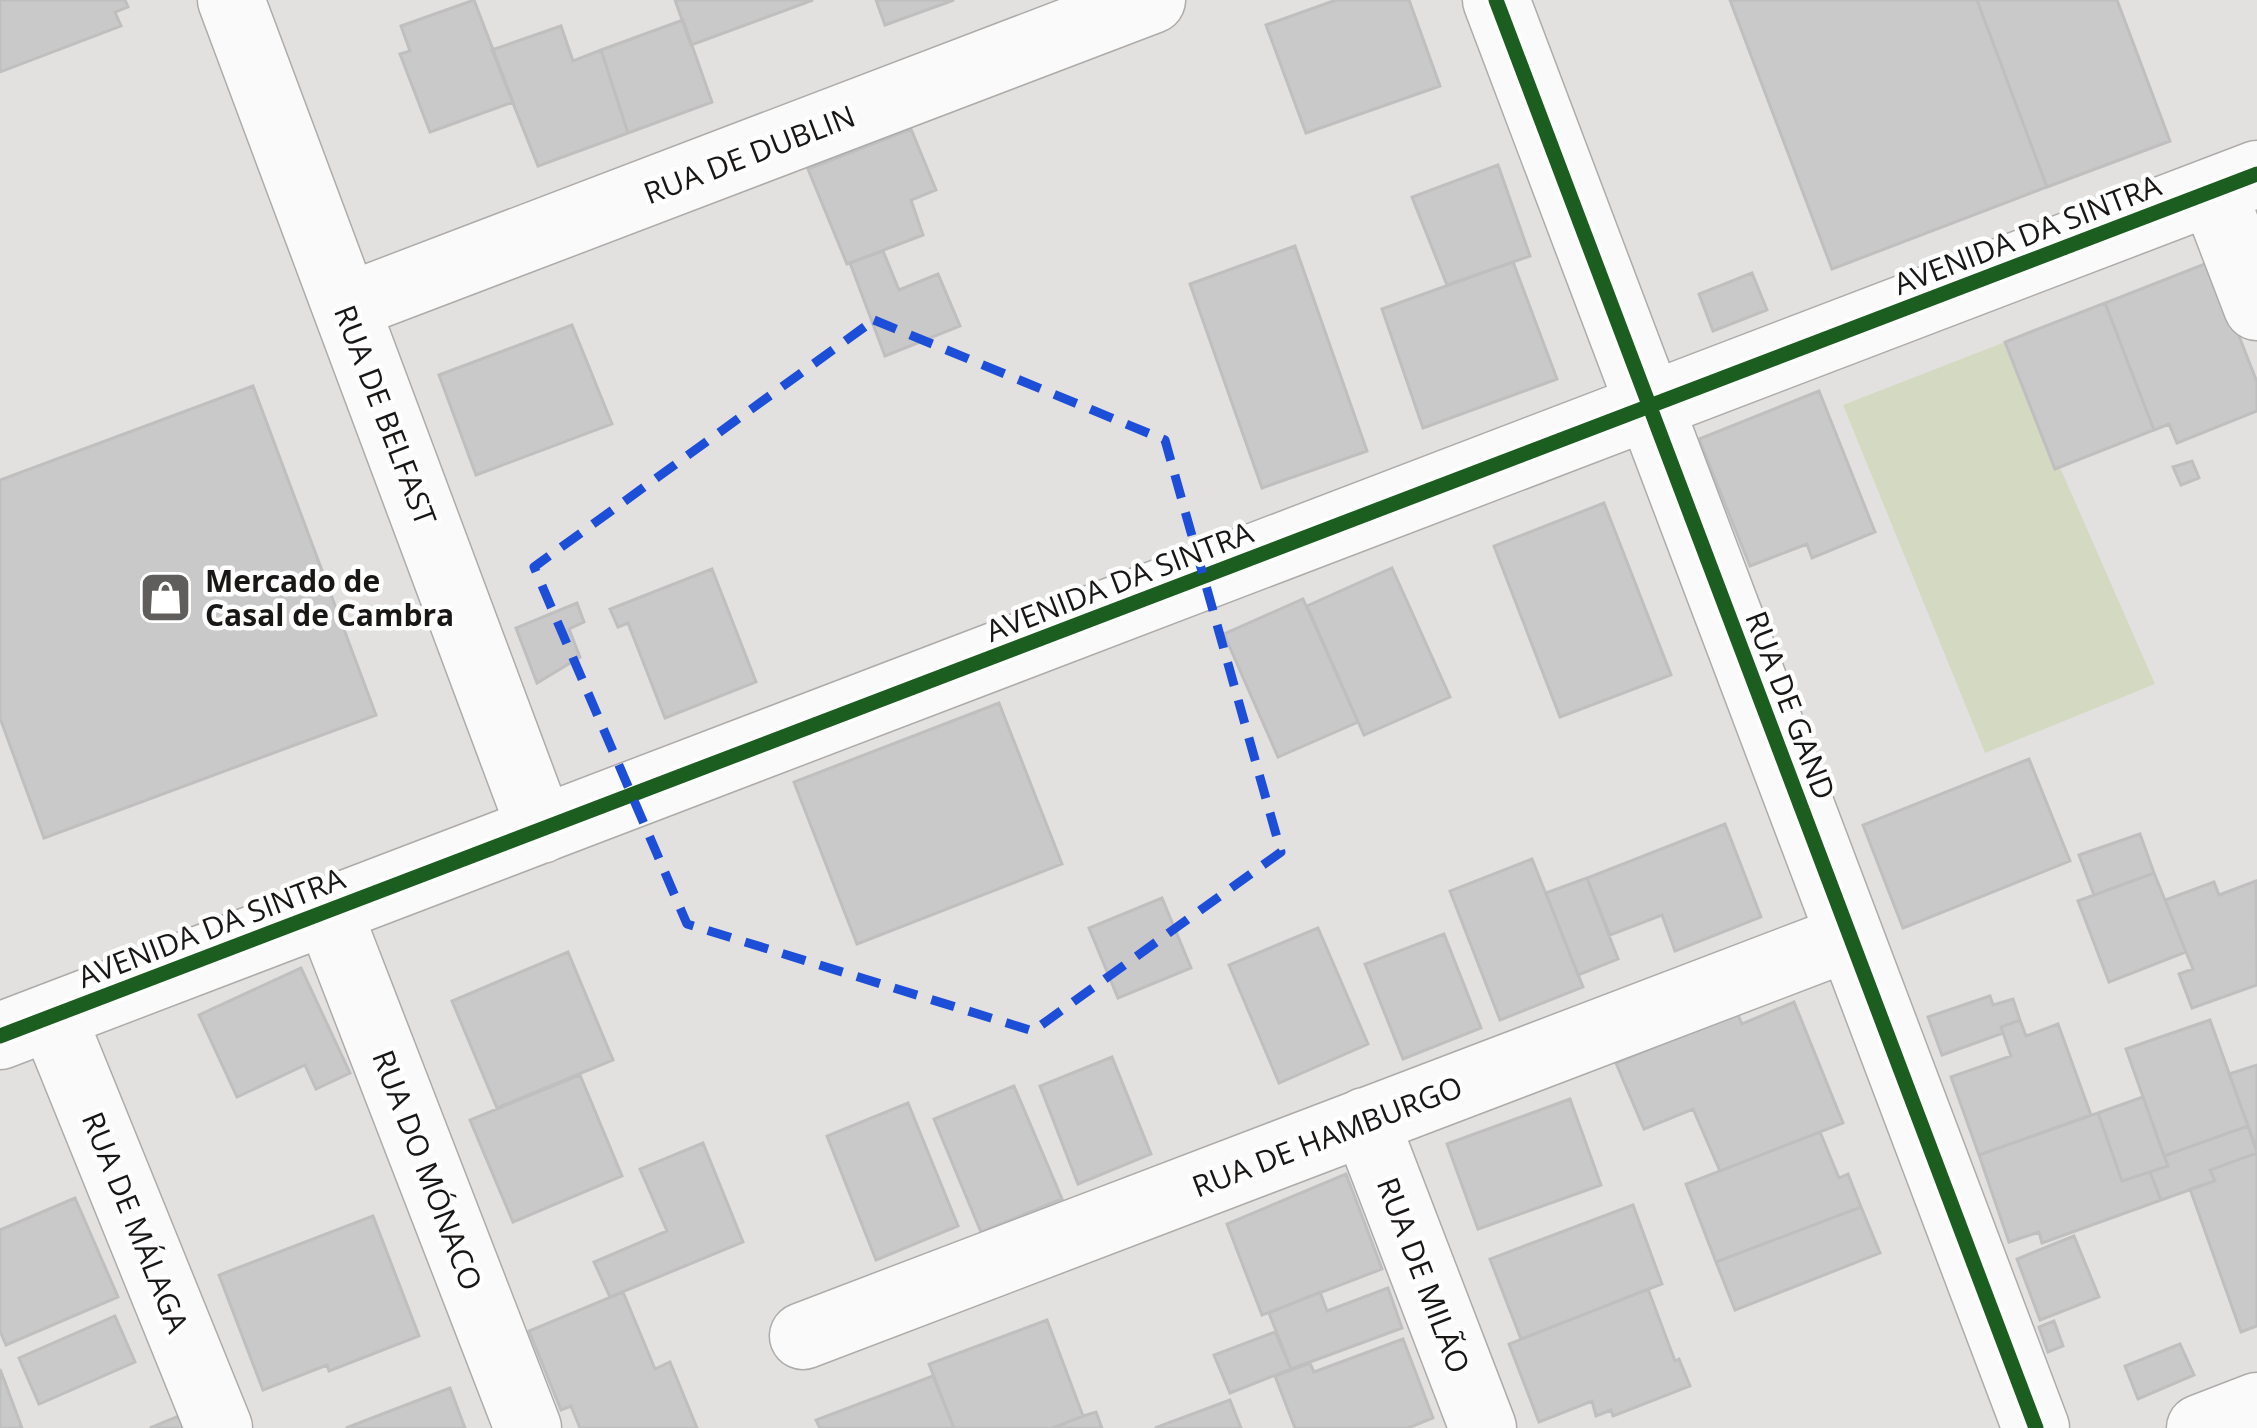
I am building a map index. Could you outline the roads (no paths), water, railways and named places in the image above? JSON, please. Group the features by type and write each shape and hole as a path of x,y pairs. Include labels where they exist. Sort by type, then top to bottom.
{"street":[{"name":"RUA DE BELFAST","path":"231,0 542,830"},
{"name":"RUA DE DUBLIN","path":"346,307 1152,0"},
{"name":"RUA DE GAND","path":"1496,0 2036,1428"},
{"name":"AVENIDA DA SINTRA","path":"26,1026 2235,183"},
{"path":"2235,183 2257,307"},
{"name":"RUA DO MÓNACO","path":"328,911 528,1428"},
{"name":"RUA DE HAMBURGO","path":"803,1336 1850,938"},
{"name":"RUA DE MÁLAGA","path":"26,1026 219,1428"},
{"name":"RUA DE MILÃO","path":"1365,1121 1483,1428"},
{"path":"2200,1428 2257,1406"}],"place":[{"name":"Mercado de Casal de Cambra","path":"166,597"}]}
